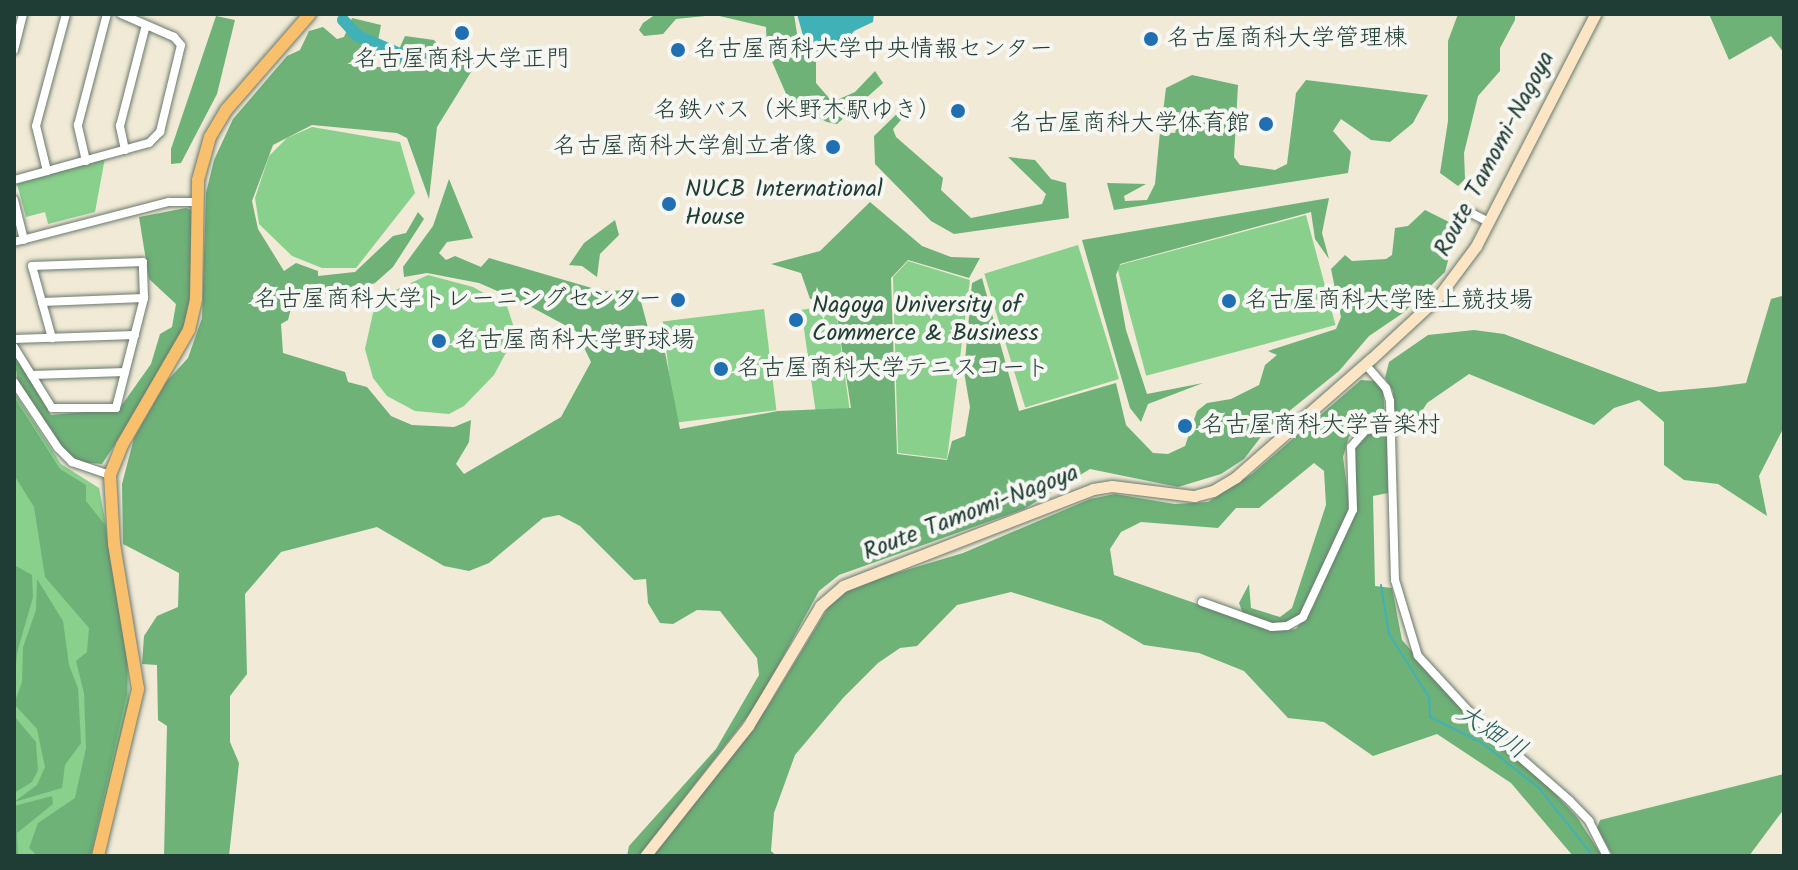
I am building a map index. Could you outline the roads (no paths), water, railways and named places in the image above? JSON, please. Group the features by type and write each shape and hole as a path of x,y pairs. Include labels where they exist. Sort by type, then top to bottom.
{"main road":[{"path":"98,856 138,689 114,544 110,475 122,445 189,330 196,299 196,202 201,163 218,124 310,14"},
{"name":"Route Tamomi-Nagoya","path":"645,856 748,726 820,606 843,586 959,545 1093,489 1112,486 1194,496 1213,491 1236,477 1365,364 1438,297 1489,222 1595,14"}],"street":[{"path":"14,50 23,14"},
{"path":"47,171 36,126 66,14"},
{"path":"86,161 78,125 107,14"},
{"path":"14,180 149,143 160,132 181,50 174,37 121,14"},
{"path":"125,150 120,126 146,25"},
{"path":"14,200 24,240"},
{"path":"14,242 169,202 196,202"},
{"path":"1471,213 1489,222"},
{"path":"14,347 59,411 116,408 144,298 143,262 32,266 52,338"},
{"path":"42,302 144,298"},
{"path":"14,339 135,335"},
{"path":"1365,364 1388,392 1395,580 1418,656 1475,718 1589,821 1607,856"},
{"path":"32,375 125,372"},
{"path":"14,382 58,448 72,462 110,475"},
{"path":"1202,602 1272,627 1287,626 1303,617 1353,510 1351,447 1366,430 1390,428"}],"water":[{"path":"797,14 874,14 873,22 854,31 835,55 807,50"}],"waterway":[{"path":"343,20 358,36 402,55 454,64"},
{"name":"大畑川","path":"1381,585 1389,634 1429,697 1430,717 1482,743 1539,788 1593,856"}],"place":[{"name":"名古屋商科大学正門","path":"462,33"},
{"name":"名古屋商科大学管理棟","path":"1151,39"},
{"name":"名古屋商科大学中央情報センター","path":"678,50"},
{"name":"名鉄バス（米野木駅ゆき）","path":"958,111"},
{"name":"名古屋商科大学体育館","path":"1266,124"},
{"name":"名古屋商科大学創立者像","path":"833,147"},
{"name":"NUCB International House","path":"669,204"},
{"name":"名古屋商科大学トレーニングセンター","path":"678,300"},
{"name":"名古屋商科大学陸上競技場","path":"1229,301"},
{"name":"Nagoya University of Commerce & Business","path":"796,320"},
{"name":"名古屋商科大学野球場","path":"439,341"},
{"name":"名古屋商科大学テニスコート","path":"721,369"},
{"name":"名古屋商科大学音楽村","path":"1185,426"}]}
